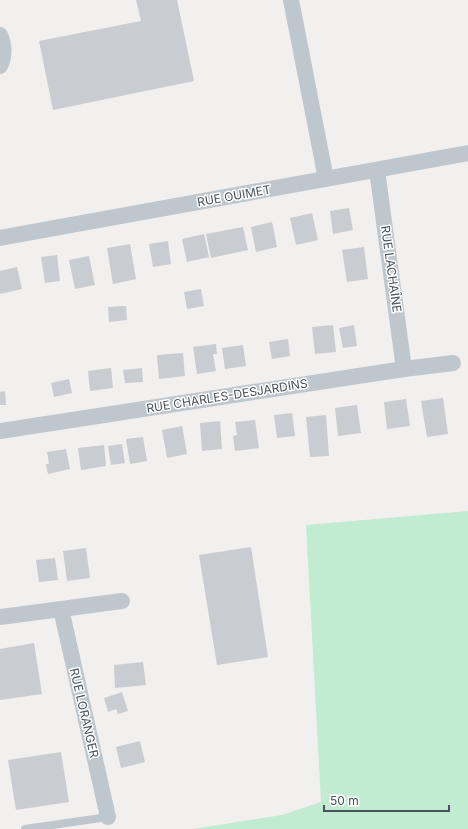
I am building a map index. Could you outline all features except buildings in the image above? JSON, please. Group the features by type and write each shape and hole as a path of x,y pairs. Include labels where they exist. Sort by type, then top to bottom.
{"street":[{"path":"291,0 326,179"},
{"path":"0,35 4,46 4,56 0,66"},
{"name":"RUE OUIMET","path":"0,238 468,153"},
{"name":"RUE LACHAÎNE","path":"377,170 404,369"},
{"name":"RUE CHARLES-DESJARDINS","path":"0,431 404,369 453,363"},
{"path":"0,617 122,600"},
{"name":"RUE LORANGER","path":"61,609 108,817"}],"lane":[{"path":"26,829 108,817"}],"green space":[{"path":"468,511 468,829 193,829 282,815 321,802 306,525"}]}
